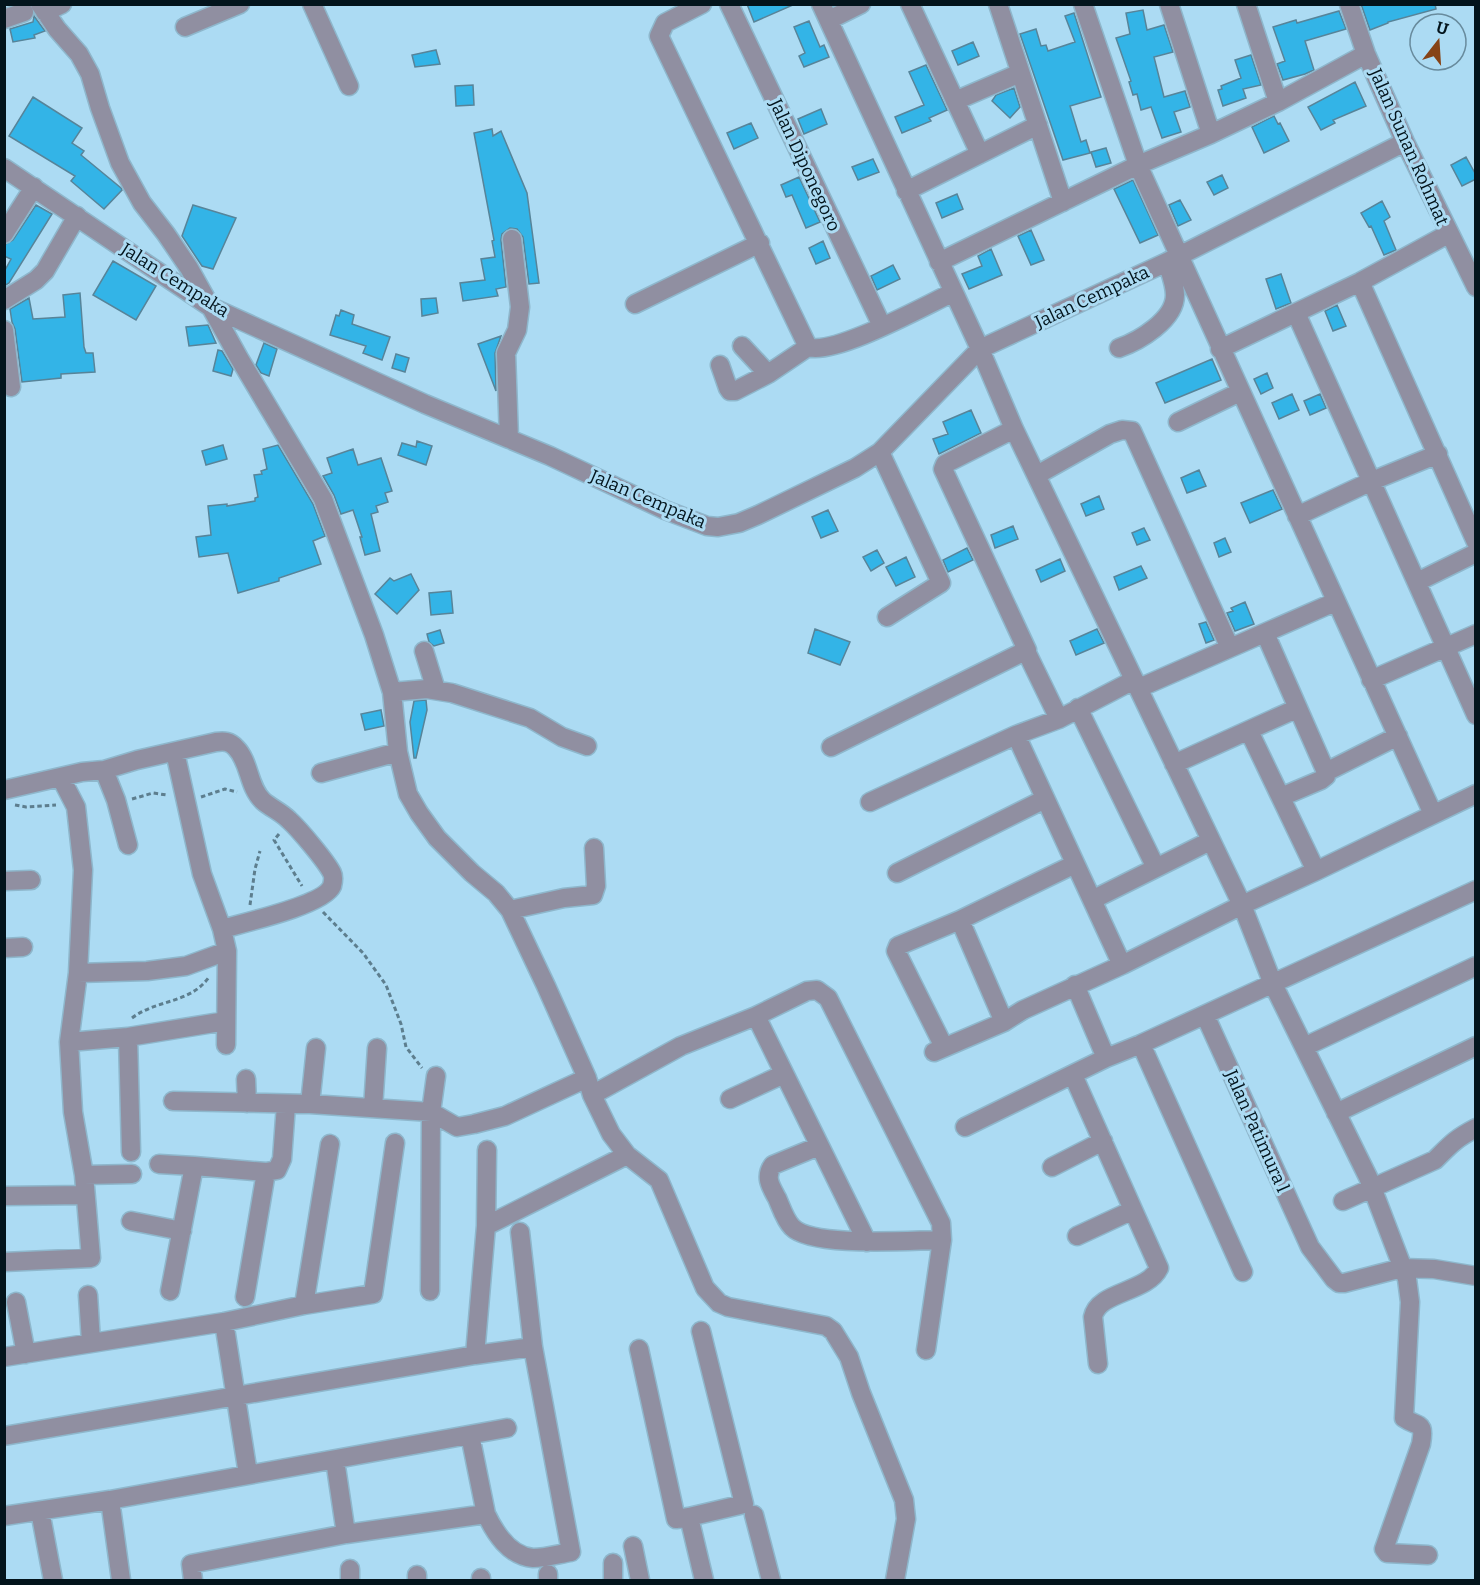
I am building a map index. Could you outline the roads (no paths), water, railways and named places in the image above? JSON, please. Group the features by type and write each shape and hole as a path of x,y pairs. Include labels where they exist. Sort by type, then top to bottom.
{"street":[{"path":"4,19 62,4"},
{"path":"185,27 240,4"},
{"path":"312,4 349,86"},
{"path":"702,4 665,23 659,36 808,346 817,349 853,339 952,293"},
{"name":"Jalan Diponegoro","path":"729,4 882,326"},
{"path":"861,4 825,12 1014,429 1242,905 1273,984 1372,1188 1407,1279 1410,1302 1404,1418 1420,1425 1423,1431 1421,1444 1384,1549 1387,1553 1428,1555"},
{"path":"910,4 980,154"},
{"path":"998,4 1063,202"},
{"path":"1083,4 1173,259 1220,349 1432,814"},
{"path":"1169,4 1211,134"},
{"path":"1246,4 1278,102"},
{"name":"Jalan Sunan Rohmat","path":"1349,4 1366,54 1405,142 1448,234 1476,287"},
{"path":"37,10 79,54 90,74 120,163 141,203 189,268 322,499 374,634 392,692 398,752 408,794 418,813 437,838 496,893 510,910 611,1134 627,1155 659,1180 698,1275 705,1288 719,1303 740,1310 818,1323 833,1331 849,1357 904,1500 906,1519 895,1581"},
{"path":"939,262 1138,165 1278,102 1366,54"},
{"path":"955,101 1020,73"},
{"path":"906,191 1038,125"},
{"name":"Jalan Cempaka","path":"4,168 209,306 665,510 707,526 718,527 750,519 855,468 880,452 980,350 1173,259 1405,142"},
{"path":"4,234 34,187"},
{"path":"4,300 36,280 45,271 77,216"},
{"path":"1220,349 1360,282 1448,234"},
{"path":"509,439 506,353 517,330 520,307 512,239"},
{"path":"635,304 759,243"},
{"path":"1119,348 1148,333 1166,316 1175,294 1173,259"},
{"path":"1360,282 1476,542"},
{"path":"1296,313 1476,715"},
{"path":"4,330 11,387"},
{"path":"742,346 768,374"},
{"path":"720,365 728,388 730,391 735,390 768,374 808,346"},
{"path":"1178,422 1240,392"},
{"path":"1014,429 945,464 943,469 1059,719"},
{"path":"1037,475 1110,434 1122,430 1132,431 1230,648"},
{"path":"880,452 941,583 887,617"},
{"path":"1297,516 1372,481 1438,454"},
{"path":"1417,582 1476,553"},
{"path":"870,802 1016,735 1059,719 1078,708 1230,648 1335,602"},
{"path":"1265,633 1326,772 1326,776 1321,780 1281,797"},
{"path":"1371,680 1476,634"},
{"path":"424,651 436,690"},
{"path":"831,747 1026,651"},
{"path":"392,692 418,689 452,693 530,717 561,737 587,746"},
{"path":"1078,708 1156,868"},
{"path":"1174,764 1298,708"},
{"path":"1249,731 1316,872"},
{"path":"1016,735 1122,965"},
{"path":"1326,772 1398,736"},
{"path":"6,798 82,772 104,770 216,742 224,741 232,744 238,749 256,792 262,800 289,820 333,874 333,884 330,890 316,900 222,929"},
{"path":"175,752 202,874 222,929 227,951 226,1045"},
{"path":"321,773 398,752"},
{"path":"104,770 116,800 128,845"},
{"path":"4,1262 91,1258 84,1175 73,1112 69,1042 78,973 83,870 76,807 61,778"},
{"path":"1075,864 897,948 896,951 939,1050 1004,1022 1075,985 1122,965 1242,905 1316,872 1476,794"},
{"path":"897,873 1045,799"},
{"path":"1092,900 1210,841"},
{"path":"510,910 564,898 593,895 596,886 594,848"},
{"path":"4,881 31,880"},
{"path":"965,1127 1106,1058 1476,890"},
{"path":"960,920 1004,1022"},
{"path":"78,973 147,971 186,966 227,951"},
{"path":"1304,1047 1476,966"},
{"path":"1075,985 1106,1058"},
{"path":"173,1101 310,1104 431,1112 457,1127 474,1125 590,1087 681,1046 756,1016 807,991 817,990 828,998 941,1223 942,1240 926,1350"},
{"name":"Jalan Patimura l","path":"1204,1015 1310,1247 1339,1283 1402,1268"},
{"path":"756,1016 867,1242"},
{"path":"69,1042 128,1037 226,1021"},
{"path":"128,1037 131,1152"},
{"path":"1141,1044 1244,1272"},
{"path":"1336,1113 1476,1046"},
{"path":"310,1104 316,1048"},
{"path":"373,1108 377,1048"},
{"path":"429,1072 431,1112 430,1291"},
{"path":"730,1099 784,1074"},
{"path":"1073,1075 1158,1270 1141,1284 1101,1303 1094,1311 1098,1364"},
{"path":"246,1079 247,1104"},
{"path":"159,1164 266,1172 278,1169 282,1159 286,1105"},
{"path":"1343,1201 1435,1160 1446,1147 1476,1128"},
{"path":"1052,1167 1103,1141"},
{"path":"4,1357 224,1322 304,1305 374,1294 395,1143"},
{"path":"304,1305 330,1144"},
{"path":"819,1146 773,1165 770,1169 768,1180 791,1226 796,1230 833,1239 867,1242 942,1240"},
{"path":"475,1355 486,1226 487,1150"},
{"path":"486,1226 627,1155"},
{"path":"170,1291 194,1166"},
{"path":"245,1297 266,1172"},
{"path":"84,1175 132,1174"},
{"path":"4,1196 85,1195"},
{"path":"1077,1236 1133,1210"},
{"path":"131,1221 182,1231"},
{"path":"470,1435 486,1514 496,1534 512,1549 531,1558 571,1552 533,1347 520,1232"},
{"path":"1402,1268 1434,1269 1476,1276"},
{"path":"88,1295 91,1342"},
{"path":"16,1302 26,1354"},
{"path":"224,1322 248,1474"},
{"path":"639,1349 676,1519 744,1504 701,1331"},
{"path":"4,1436 533,1347"},
{"path":"4,1516 110,1500 507,1428"},
{"path":"335,1460 346,1534"},
{"path":"110,1500 121,1581"},
{"path":"40,1511 53,1581"},
{"path":"193,1581 191,1564 346,1534 486,1514"},
{"path":"754,1515 771,1581"},
{"path":"689,1517 704,1581"},
{"path":"633,1546 640,1581"}]}
